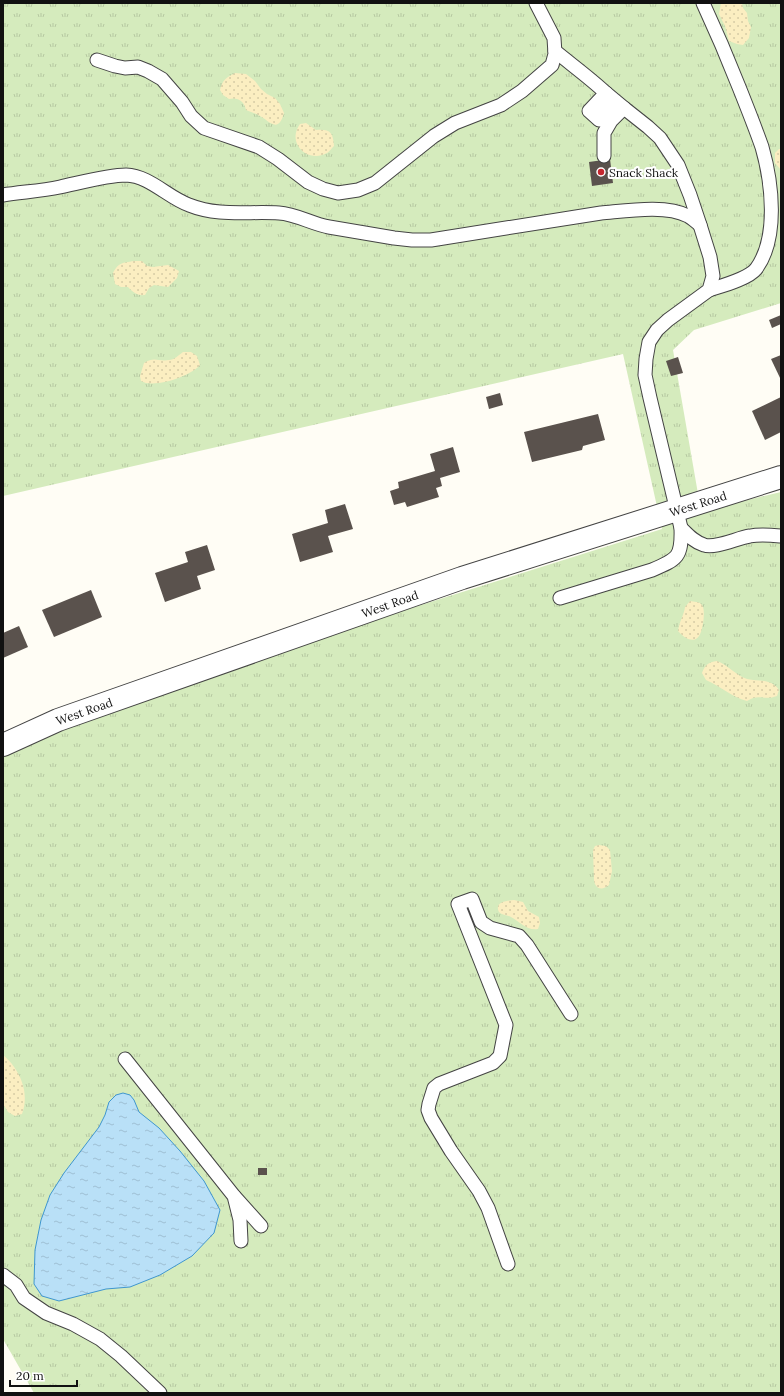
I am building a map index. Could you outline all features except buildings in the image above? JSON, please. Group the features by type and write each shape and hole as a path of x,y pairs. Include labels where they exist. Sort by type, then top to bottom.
{"street":[{"name":"West Road","path":"3,744 58,720 447,584 679,519 781,477"}],"lane":[{"path":"97,60 115,66 125,68 138,67 148,71 162,79 182,102 191,116 204,128 259,147 278,159 308,182 323,189 338,193 358,190 376,183 434,136 455,123 479,112 501,105 522,91 552,65 555,51 554,38 536,3"},
{"path":"560,598 652,570 667,564 676,558 680,550 679,519 645,375 646,359 650,342 658,330 668,320 709,290 739,280 755,270 766,251 770,226 769,183 762,149 754,123 724,47 703,3"},
{"path":"555,51 572,66 590,78 660,138 678,165 690,195 710,256 713,276 709,290"},
{"path":"604,156 604,133 611,121 615,101"},
{"path":"3,195 51,189 126,175 143,178 188,205 206,211 224,214 280,213 328,227 412,240 437,240 601,213 663,209 675,211 688,216 700,225"},
{"path":"713,276 724,286"},
{"path":"679,519 695,541 705,546 717,545 751,535 765,534 781,536"},
{"path":"508,1264 488,1208 479,1191 451,1151 431,1118 428,1110 434,1088 439,1084 493,1063 500,1056 506,1025 458,904 472,899 481,922 490,928 519,936 527,945 571,1014"},
{"path":"125,1059 234,1196 261,1226"},
{"path":"234,1196 240,1220 241,1241"},
{"path":"3,1274 16,1286 24,1298 46,1313 73,1324 100,1339 121,1356 160,1393"}],"green space":[{"path":"3,3 781,3 781,303 694,330 673,350 701,511 781,492 781,1393 34,1393 3,1339 3,752 92,713 370,621 662,529 623,354 3,496"}],"sand":[{"path":"721,3 742,3 751,27 749,38 743,45 729,41 725,26 719,14"},
{"path":"235,73 246,74 267,94 275,98 280,104 284,113 282,120 279,123 276,125 273,124 257,114 246,110 244,104 240,100 229,99 223,95 220,90 222,84 227,78"},
{"path":"306,123 316,130 325,130 330,132 333,137 334,146 328,152 320,156 313,156 306,154 301,150 297,144 296,131 300,124"},
{"path":"781,149 781,170 775,163 775,153"},
{"path":"142,261 147,266 153,267 168,265 179,271 177,278 168,287 154,285 149,288 145,295 137,294 128,287 121,287 115,284 113,273 117,267 124,263"},
{"path":"183,352 191,352 197,356 200,365 189,373 172,380 154,383 141,381 140,376 144,363 151,360 171,360"},
{"path":"690,601 701,604 704,611 702,630 697,639 694,640 688,639 678,631 685,607"},
{"path":"717,661 743,678 769,682 776,686 779,690 777,696 769,698 758,697 747,701 736,697 706,680 702,673 704,668 707,664"},
{"path":"595,846 606,846 610,850 612,871 609,885 604,888 597,887 594,880 593,850"},
{"path":"514,900 523,902 528,911 539,917 540,923 538,929 530,929 511,917 499,912 499,904"},
{"path":"3,1055 19,1074 24,1090 25,1098 22,1114 15,1116 8,1112 3,1104"}],"water":[{"path":"123,1093 130,1095 139,1112 159,1128 204,1181 220,1210 214,1233 192,1256 160,1275 130,1287 106,1289 59,1301 42,1296 34,1284 35,1250 41,1220 50,1195 64,1173 99,1127 109,1102 116,1095"}],"place":[{"name":"Snack Shack","path":"601,172"}]}
